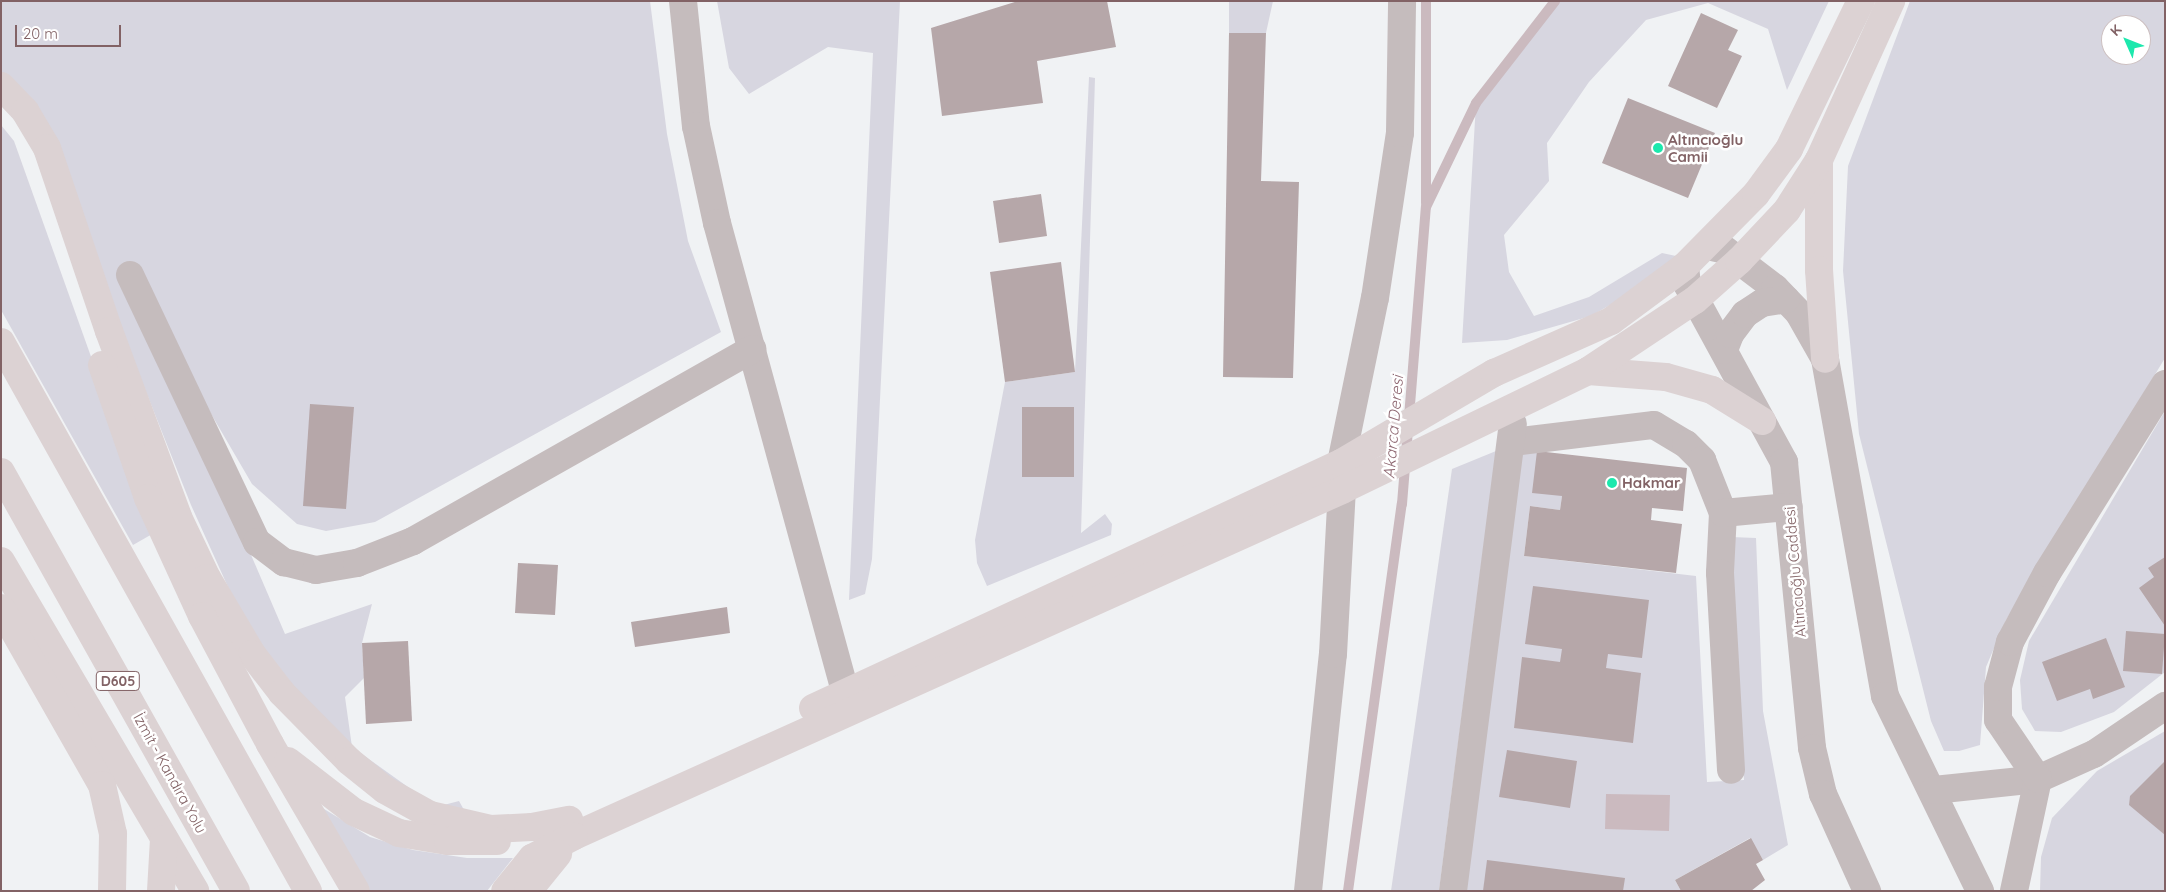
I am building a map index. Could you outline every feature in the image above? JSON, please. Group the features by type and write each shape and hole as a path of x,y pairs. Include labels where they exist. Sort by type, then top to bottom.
{"main road":[{"path":"505,891 532,858 572,828 846,693 1341,463 1494,373 1611,321 1686,266 1708,246 1756,194 1789,149 1861,1"},
{"path":"270,744 306,778 354,812 399,833 448,842 495,842 532,837 572,828 1342,490 1513,409 1588,371 1695,300 1739,261 1787,210 1819,160 1891,1"},
{"path":"1,86 25,111 47,148 109,331 178,517 207,578 264,670 314,728 349,761 385,790 430,815 491,829 572,828"},
{"path":"6,111 42,178 148,498 202,616 270,744 356,891"},
{"path":"1819,160 1819,270 1824,359"},
{"path":"1,342 308,891"},
{"path":"1588,371 1666,377 1712,390 1762,421"},
{"name":"İzmit - Kandıra Yolu","path":"1,472 236,891"},
{"path":"1,561 195,891"},
{"path":"1,608 102,785 113,834 112,891"},
{"path":"528,891 572,828"},
{"path":"161,891 164,839"}],"street":[{"path":"683,1 696,126 716,223 846,693"},
{"path":"1341,463 1375,298 1400,133 1402,1"},
{"path":"1708,246 1725,250 1786,299 1799,314 1824,359 1885,696 1934,790 1980,891"},
{"name":"Altıncıoğlu Caddesi","path":"1686,266 1687,284 1784,462 1790,507 1812,748 1823,794 1867,891"},
{"path":"130,275 257,542 284,562 316,570 357,563 413,541 752,348"},
{"path":"1724,350 1730,334 1745,314 1762,303 1786,299"},
{"path":"2014,891 2038,780 1998,720 1998,687 2010,642 2047,573 2165,384"},
{"path":"1453,891 1513,442 1513,409"},
{"path":"1513,442 1654,426 1686,444 1702,460 1723,513 1720,573 1731,770"},
{"path":"1308,891 1334,654 1342,490"},
{"path":"1723,513 1790,507"},
{"path":"1934,790 2038,780 2094,754 2165,706"}],"shaded area":[{"path":"1,1 650,1 667,134 688,241 721,332 375,522 326,531 297,524 252,484 133,280 285,634 372,604 362,643 364,678 345,697 352,747 436,807 459,801 468,817 431,809 344,749 256,649 191,505 96,266 1,80"},
{"path":"717,1 900,1 872,559 865,594 849,600 873,53 828,47 749,94 729,68"},
{"path":"1229,1 1273,1 1266,33 1229,33"},
{"path":"1555,1 1829,1 1787,90 1768,29 1708,3 1646,20 1589,82 1547,143 1549,181 1504,235 1509,272 1534,316 1589,297 1662,253 1676,256 1667,272 1591,316 1507,340 1462,343 1476,103"},
{"path":"1910,1 2165,1 2165,358 2006,620 1986,667 1980,745 1959,751 1944,751 1931,721 1859,434 1843,271 1848,166"},
{"path":"1089,77 1095,78 1081,533 1105,514 1112,524 1111,535 987,586 977,563 975,540 1005,382 1075,372"},
{"path":"1,125 14,141 154,533 133,545 1,310"},
{"path":"2165,411 2165,672 2114,712 2061,732 2035,731 2022,709 2020,680 2029,641"},
{"path":"1522,449 1537,451 1562,496 1560,510 1530,506 1524,556 1696,576 1707,782 1744,780 1731,537 1756,538 1763,711 1788,845 1763,860 1750,838 1675,880 1681,891 1466,891"},
{"path":"1496,451 1439,891 1391,891 1452,469"},
{"path":"2165,731 2165,891 2040,891 2041,857 2052,818 2097,771"},
{"path":"1606,794 1670,795 1669,831 1605,829"},
{"path":"311,801 370,837 413,850 467,858 513,858 487,891 365,891"}],"building":[{"path":"1018,1 1107,1 1116,47 1037,61 1043,103 942,116 931,28"},
{"path":"1701,13 1738,30 1728,50 1742,56 1717,108 1668,86"},
{"path":"1229,33 1266,33 1261,181 1299,182 1293,378 1223,377"},
{"name":"Altıncıoğlu Camii","path":"1628,98 1715,133 1688,198 1602,163"},
{"path":"1041,194 1047,236 999,243 993,201"},
{"path":"1061,262 1075,372 1005,382 990,272"},
{"path":"310,404 354,407 346,509 303,506"},
{"path":"1022,407 1074,407 1074,477 1022,477"},
{"path":"1537,451 1687,468 1683,511 1652,508 1651,520 1682,524 1676,573 1524,556 1530,506 1560,510 1562,496 1532,493"},
{"path":"2165,557 2165,626 2139,588 2154,577 2148,568"},
{"path":"518,563 558,565 555,615 515,613"},
{"path":"1533,586 1649,600 1642,658 1608,654 1606,668 1641,673 1633,743 1514,728 1522,657 1560,662 1562,649 1525,644"},
{"path":"727,607 730,633 635,647 631,622"},
{"path":"2126,631 2165,634 2162,674 2123,671"},
{"path":"2106,638 2125,687 2093,699 2090,689 2057,701 2042,662"},
{"path":"408,641 412,721 366,724 362,643"},
{"path":"1507,750 1577,761 1570,808 1499,797"},
{"path":"2165,761 2165,835 2129,805 2130,796"},
{"path":"1751,838 1763,860 1756,864 1765,880 1751,891 1681,891 1675,880"},
{"path":"1487,860 1625,878 1623,891 1483,891"}],"waterway":[{"path":"1426,1 1426,203"},
{"name":"Akarca Deresi","path":"1348,891 1402,504 1426,207 1476,103 1555,1"}],"place":[{"name":"Altıncıoğlu Camii","path":"1658,148"},
{"name":"Hakmar","path":"1612,483"}]}
